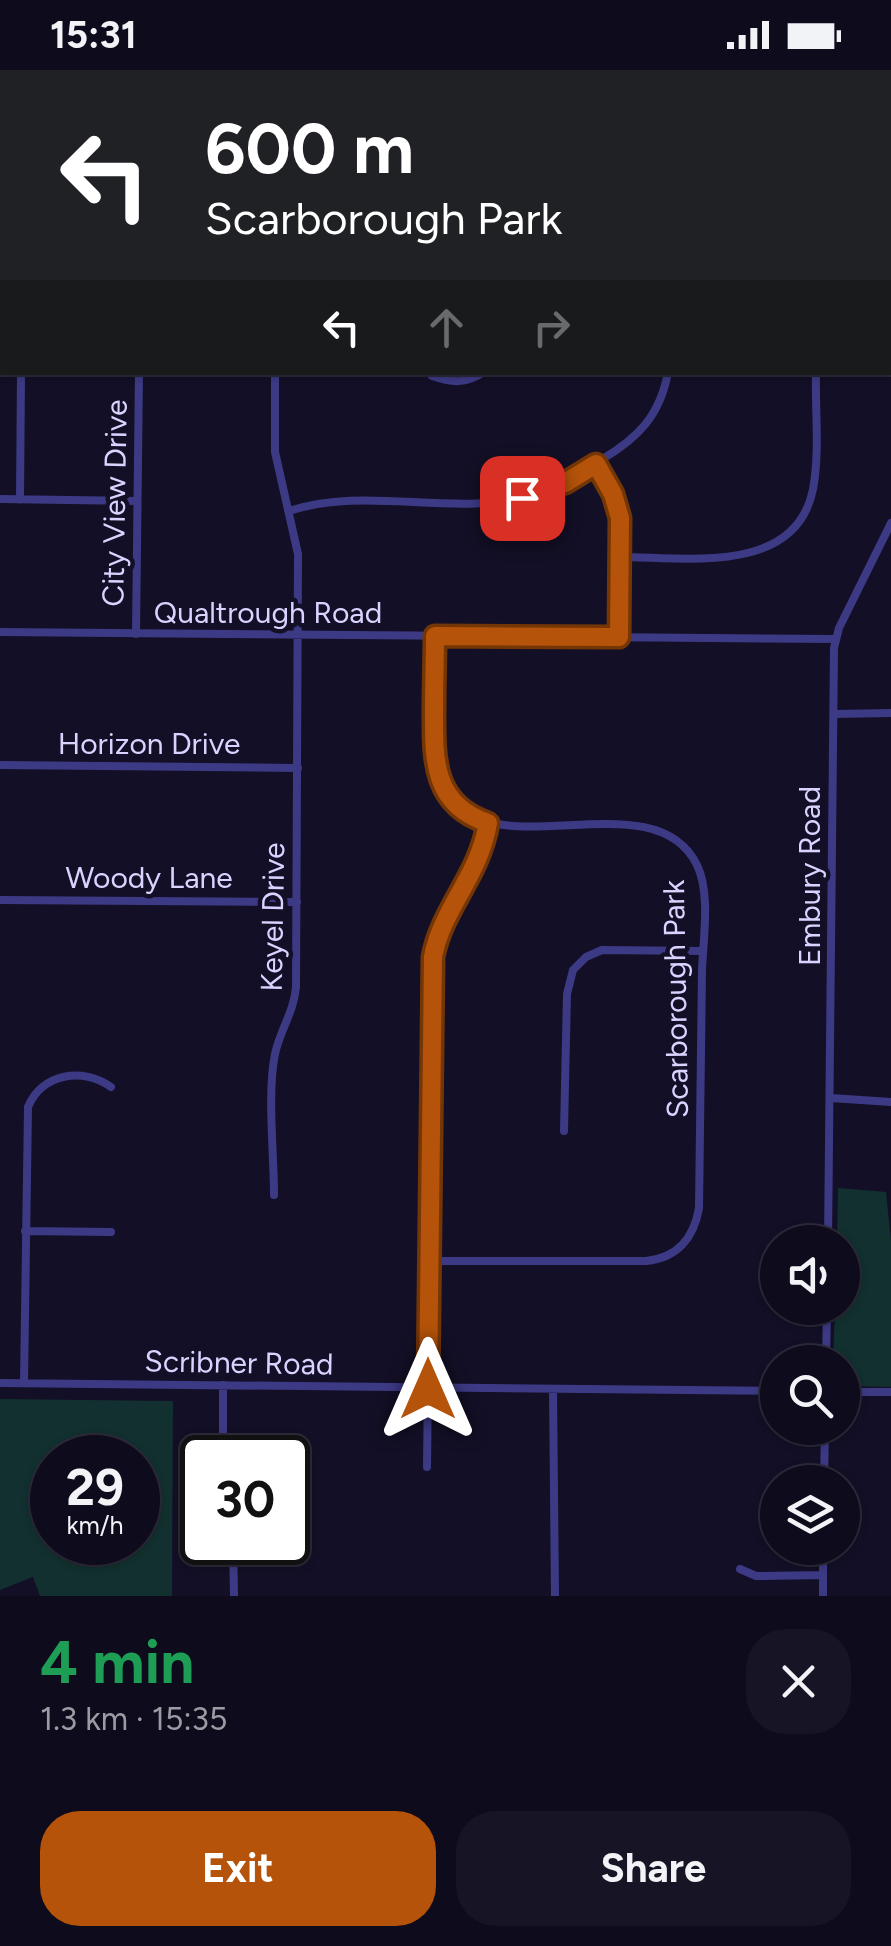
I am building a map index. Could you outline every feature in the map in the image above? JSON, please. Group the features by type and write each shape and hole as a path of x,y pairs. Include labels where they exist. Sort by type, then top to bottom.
{"street":[{"path":"20,500 21,375"},
{"name":"City View Drive","path":"136,634 139,375"},
{"name":"Keyel Drive","path":"274,1195 274,1062 295,1000 298,768 297,542 275,452 275,375"},
{"path":"432,376 458,382 479,375"},
{"path":"289,512 324,501 470,503 522,498 565,483 629,443 646,426 661,402 667,375"},
{"path":"620,557 737,556 762,550 788,534 800,519 814,486 816,375"},
{"path":"596,464 618,507 619,637"},
{"path":"0,499 137,501"},
{"name":"Embury Road","path":"828,1225 836,639 891,523"},
{"name":"Qualtrough Road","path":"0,632 836,639"},
{"path":"427,1467 433,957 441,927 476,867 488,823 455,803 436,771 435,636"},
{"path":"834,714 891,714"},
{"name":"Horizon Drive","path":"0,765 298,768"},
{"name":"Scarborough Park","path":"428,1261 663,1258 680,1248 693,1230 699,1208 701,875 690,852 667,834 642,826 488,823"},
{"name":"Woody Lane","path":"0,900 297,902"},
{"path":"564,1131 567,994 572,970 586,956 602,950 702,951"},
{"path":"24,1383 26,1118 32,1098 48,1083 67,1076 96,1077 112,1087"},
{"path":"831,1098 891,1102"},
{"path":"26,1231 111,1232"},
{"name":"Scribner Road","path":"0,1383 760,1391"},
{"path":"222,1435 223,1385"},
{"path":"553,1389 555,1596"},
{"path":"860,1392 891,1392"},
{"path":"233,1565 234,1596"},
{"path":"823,1565 823,1596"},
{"path":"740,1569 756,1576 823,1575"}],"green space":[{"path":"838,1188 886,1192 891,1241 891,1387 860,1386 860,1345 834,1345 834,1325 860,1325 860,1225 837,1225"},
{"path":"0,1399 173,1401 172,1596 40,1596 33,1577 0,1590"}],"route":[{"path":"428,1389 433,957 441,927 482,853 488,823 455,803 436,771 435,636 619,637 620,518 613,494 596,464 565,483 522,498"}]}
